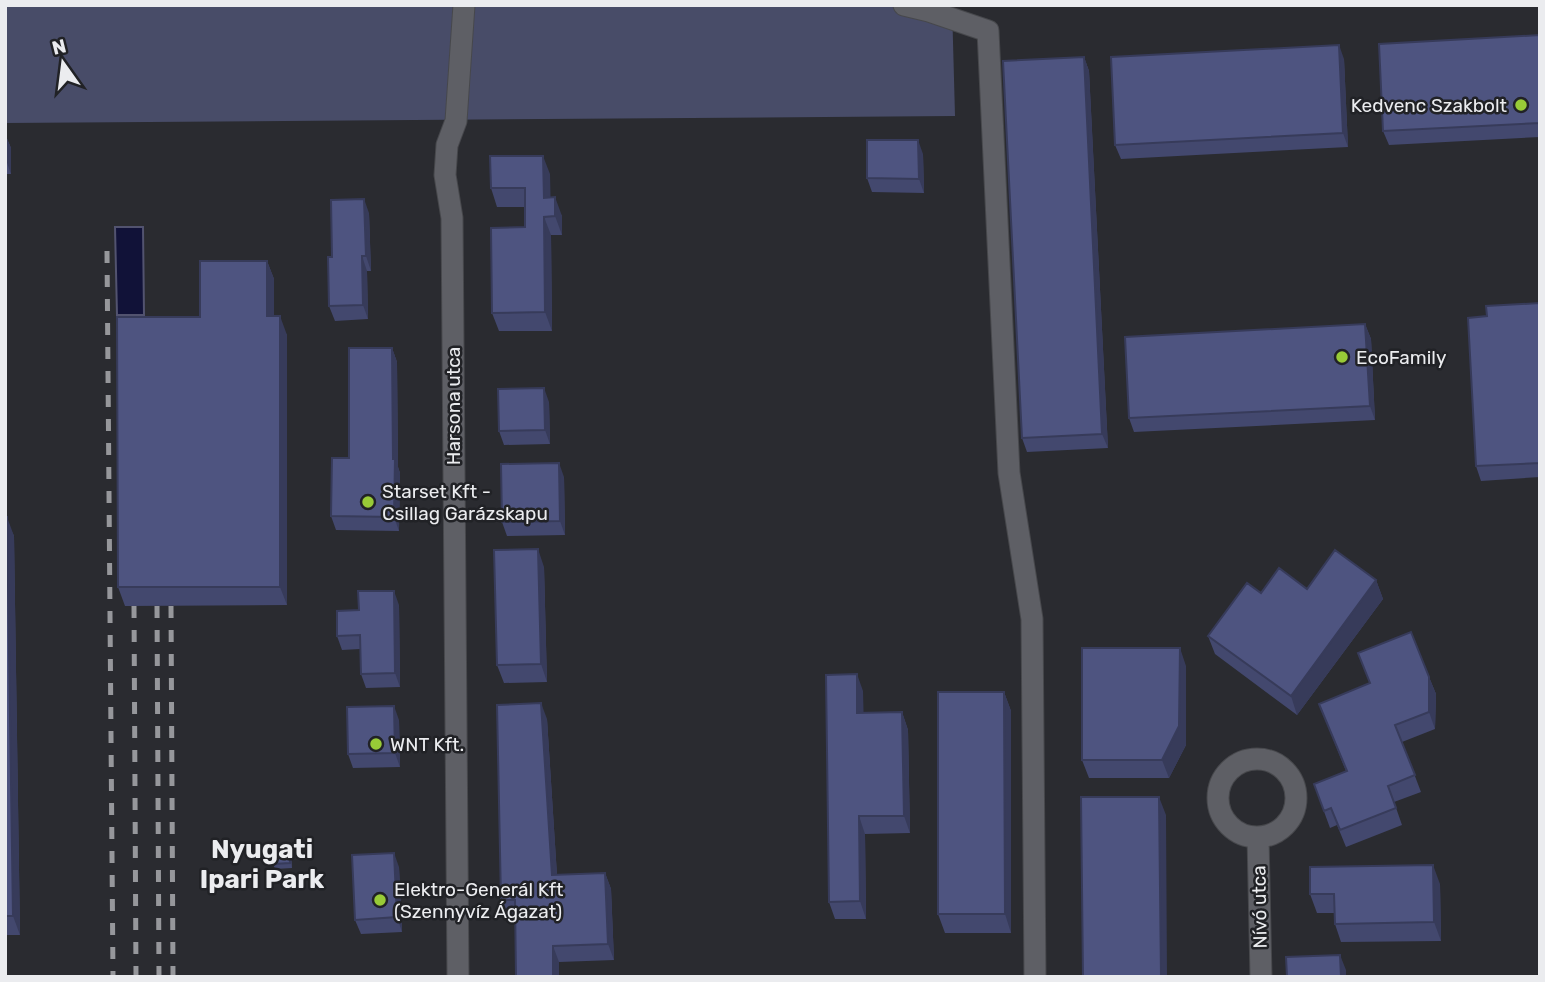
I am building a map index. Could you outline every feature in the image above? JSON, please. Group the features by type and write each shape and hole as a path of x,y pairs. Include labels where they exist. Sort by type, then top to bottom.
{"street":[{"name":"Harsona utca","path":"458,977 452,218 445,175 447,145 456,121 464,5"},
{"path":"904,5 929,10 988,31 1009,473 1032,619 1035,977"},
{"name":"Nívó utca","path":"1258,837 1261,977"}],"shaded area":[{"path":"5,5 952,5 955,116 5,123"},
{"path":"115,227 143,227 144,315 117,315"}],"building":[{"path":"1540,35 1540,123 1383,131 1379,44"},
{"path":"1339,45 1343,133 1115,145 1111,57"},
{"path":"1084,57 1102,434 1022,438 1003,61"},
{"path":"867,140 918,140 919,179 867,178"},
{"path":"490,156 543,156 544,198 555,197 555,216 544,217 545,312 492,313 491,228 525,227 525,188 491,188"},
{"path":"364,199 366,256 362,256 363,305 329,306 331,200"},
{"path":"200,261 267,261 267,316 280,316 280,587 118,587 117,317 200,317"},
{"path":"1540,303 1540,463 1476,466 1468,318 1487,316 1486,306"},
{"path":"1365,324 1370,406 1129,418 1125,337"},
{"path":"349,348 392,348 394,517 331,516 332,458 349,458"},
{"path":"544,388 545,430 499,431 498,389"},
{"path":"559,463 560,521 502,522 501,464"},
{"path":"7,517 13,916 5,916"},
{"path":"538,549 541,664 497,665 494,550"},
{"path":"1335,550 1376,580 1291,696 1208,636 1247,583 1261,593 1279,568 1307,589"},
{"path":"358,591 394,591 395,673 361,674 360,635 337,636 337,611 359,610"},
{"path":"1411,632 1429,677 1429,712 1395,725 1415,775 1388,786 1396,808 1340,830 1331,808 1324,811 1314,784 1347,771 1319,704 1370,683 1358,653"},
{"path":"1082,648 1180,648 1179,726 1162,760 1082,760"},
{"path":"857,674 857,713 902,712 904,816 859,816 860,901 829,902 826,675"},
{"path":"938,692 1004,692 1005,914 938,914"},
{"path":"541,703 552,875 605,873 608,944 553,946 553,977 516,977 515,900 501,900 497,705"},
{"name":"WNT Kft.","path":"394,706 395,753 348,754 347,707"},
{"path":"1081,797 1159,797 1161,977 1083,977"},
{"path":"289,846 290,863 273,864 272,847"},
{"name":"Elektro-Generál Kft (Szennyvíz Ágazat)","path":"394,853 397,917 355,920 352,855"},
{"path":"1433,865 1434,922 1335,924 1334,894 1310,894 1310,867"},
{"path":"1340,955 1341,977 1287,977 1286,957"}],"railway":[{"path":"107,251 113,977"},
{"path":"134,606 136,977"},
{"path":"157,606 159,977"},
{"path":"171,606 173,977"}],"place":[{"name":"Kedvenc Szakbolt","path":"1521,105"},
{"name":"EcoFamily","path":"1342,357"},
{"name":"Starset Kft - Csillag Garázskapu","path":"368,502"},
{"name":"WNT Kft.","path":"376,744"},
{"name":"Elektro-Generál Kft (Szennyvíz Ágazat)","path":"380,900"}],"district":[{"name":"Nyugati Ipari Park","path":"262,864"}]}
